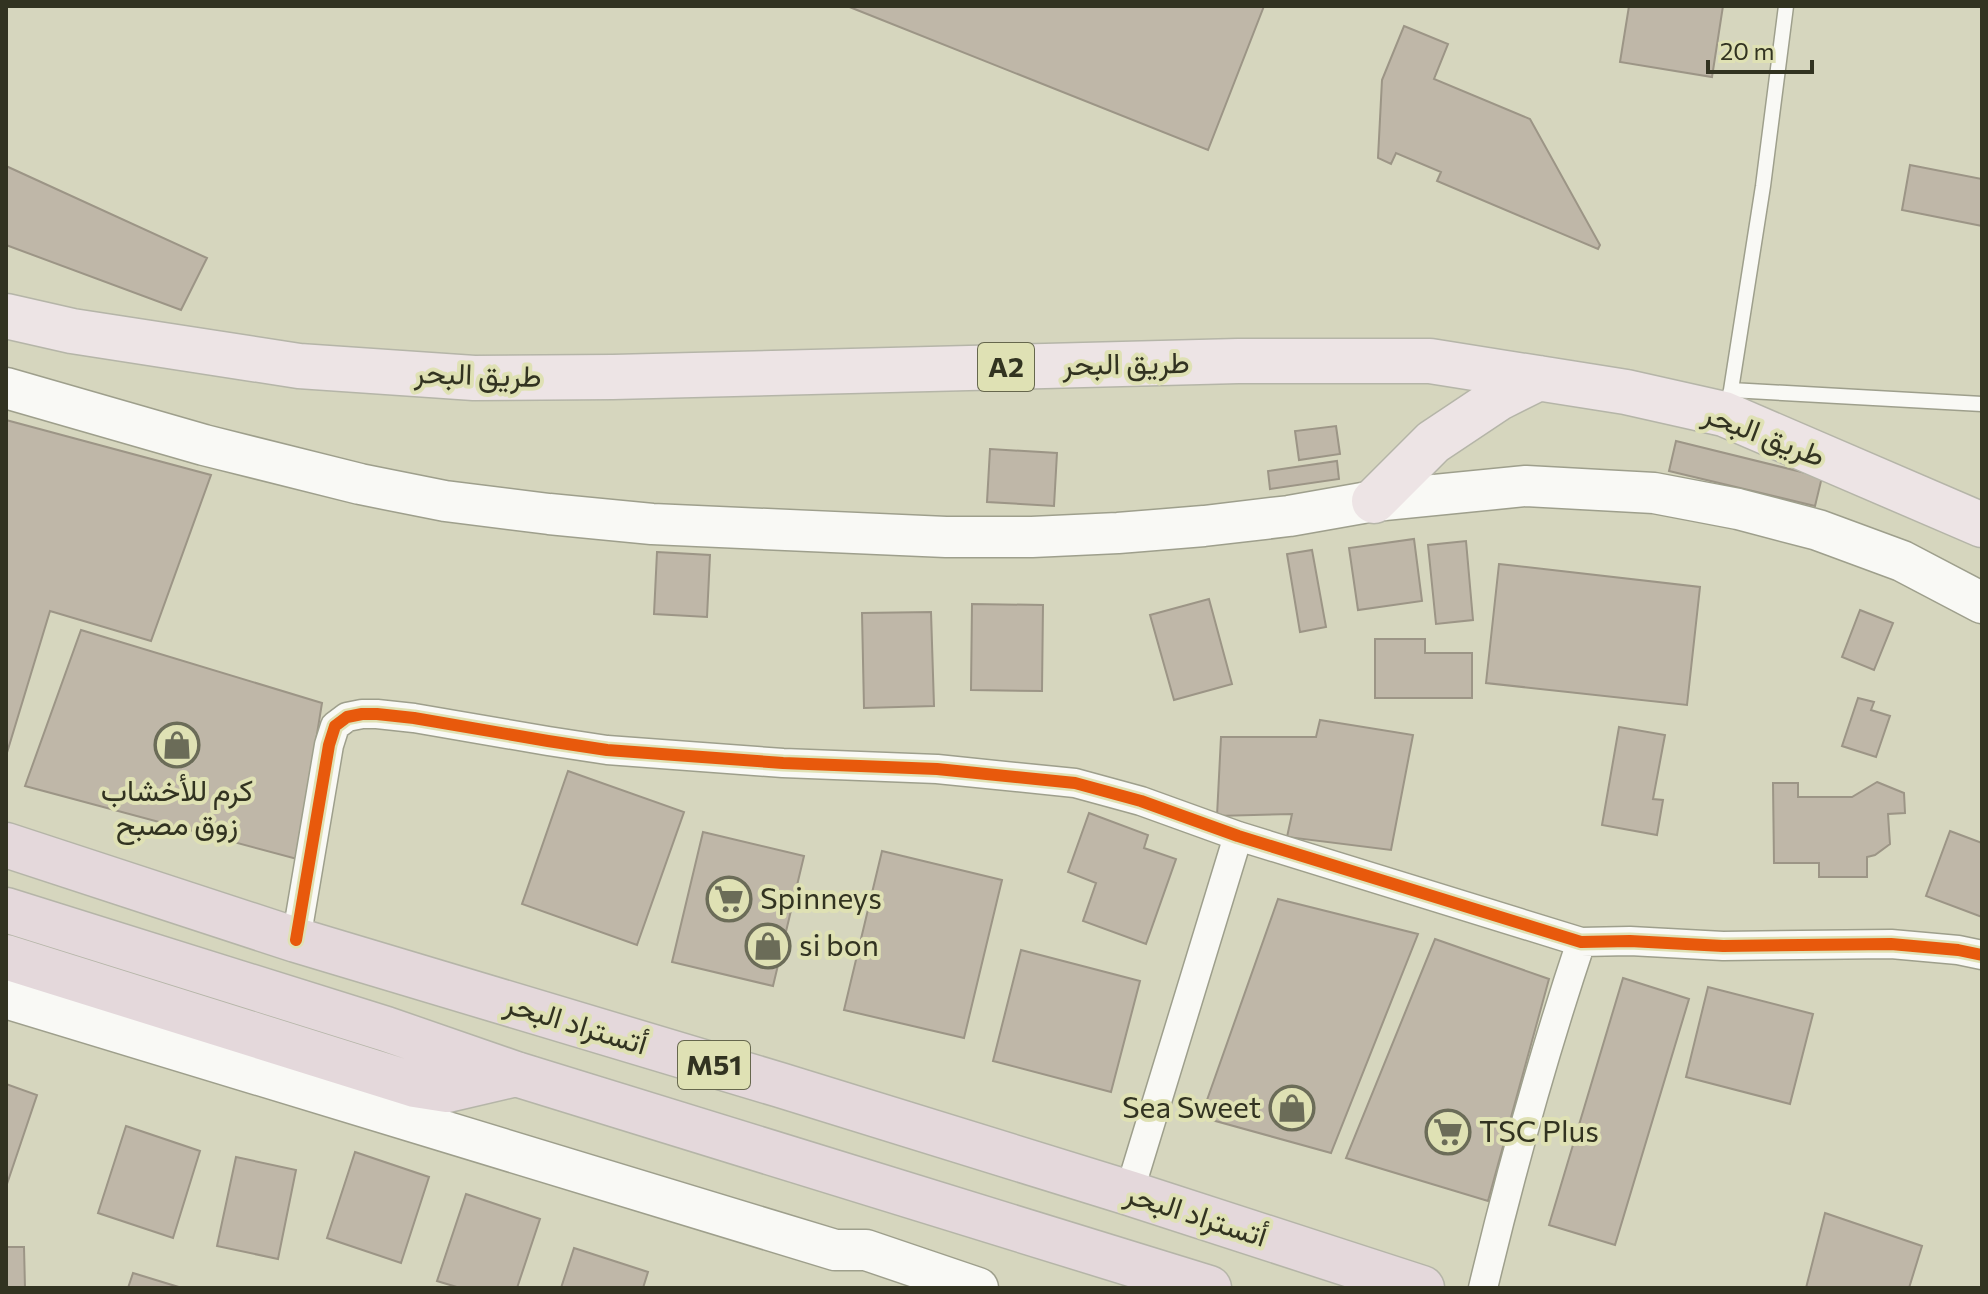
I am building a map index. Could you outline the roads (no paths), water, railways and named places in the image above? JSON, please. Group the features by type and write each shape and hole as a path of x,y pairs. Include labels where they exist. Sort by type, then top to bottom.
{"highway":[{"name":"أتستراد البحر","path":"6,845 296,940 780,1085 1422,1288"},
{"name":"M51","path":"6,910 386,1029 516,1074 1209,1288"},
{"path":"6,957 415,1085 447,1090 516,1074"}],"main road":[{"name":"طريق البحر","path":"6,316 72,331 299,366 474,378 1327,360 1430,361 1626,392 1728,402 1982,525"},
{"path":"1374,501 1433,442 1499,398 1539,378"},
{"path":"6,388 204,445 360,484 445,501 652,524 946,537 1032,537 1204,526 1289,516 1374,501 1526,486 1654,493 1738,509 1818,530 1902,561 1982,603"},
{"path":"6,998 835,1250 866,1250 978,1288"},
{"path":"835,1250 865,1271 905,1288"}],"street":[{"path":"296,940 329,745 335,726 347,717 362,714 414,718 607,750 783,763 937,769 1075,783 1141,801 1238,836 1581,942 1723,946 1891,944 1982,955"},
{"path":"1129,1193 1238,836"},
{"path":"1483,1288 1522,1134 1581,942"}],"lane":[{"path":"1786,6 1763,186 1728,402 1982,404"}],"place":[{"name":"كرم للأخشاب زوق مصبح","path":"177,745"},
{"name":"Spinneys","path":"729,899"},
{"name":"si bon","path":"768,946"},
{"name":"Sea Sweet","path":"1292,1108"},
{"name":"TSC Plus","path":"1448,1132"}]}
